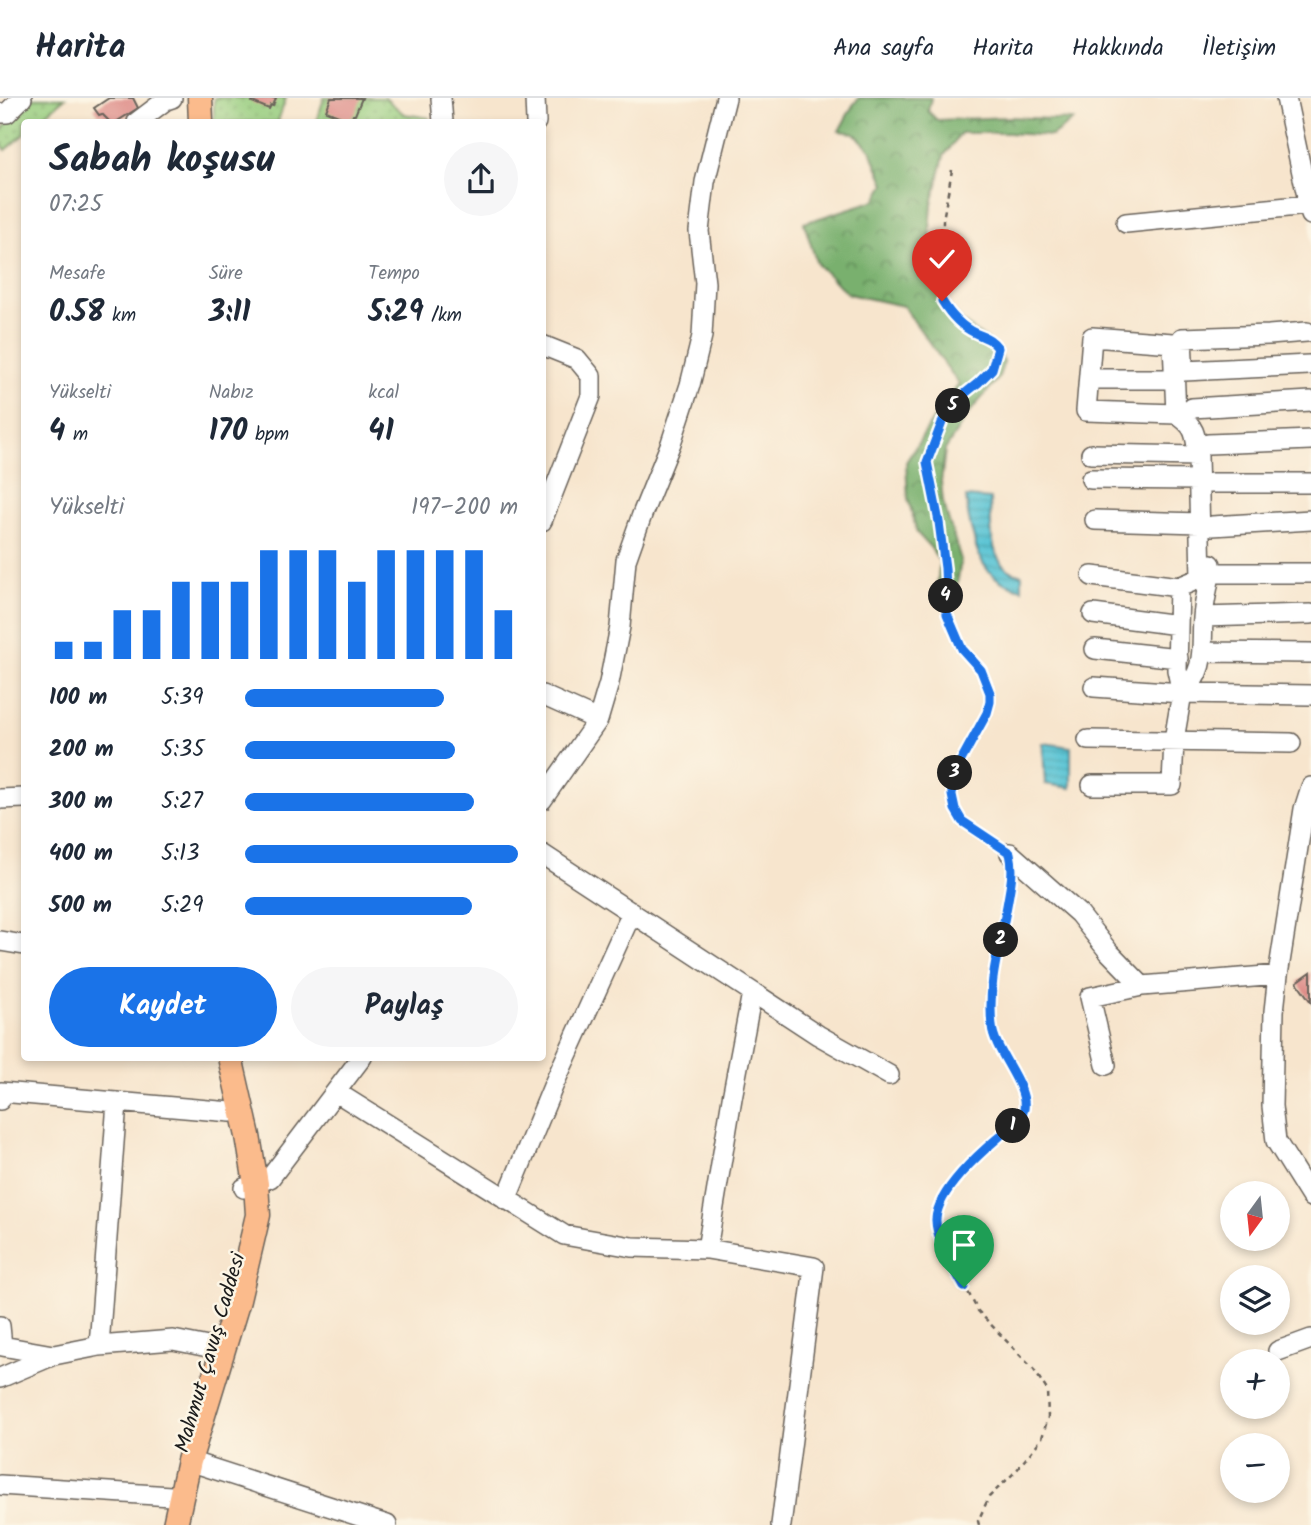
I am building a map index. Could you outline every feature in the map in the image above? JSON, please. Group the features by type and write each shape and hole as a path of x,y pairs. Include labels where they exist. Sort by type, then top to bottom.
{"main road":[{"path":"193,98 193,119"},
{"path":"203,98 203,119"},
{"name":"Mahmut Çavuş Caddesi","path":"166,1525 183,1447 237,1271 243,1246 250,1186 243,1170 220,1061"},
{"path":"175,1525 189,1461 238,1300 258,1215 250,1186 248,1136 231,1061"}],"street":[{"path":"0,113 7,113 22,98"},
{"path":"140,119 172,98"},
{"path":"443,119 441,98 447,98"},
{"path":"535,98 536,119"},
{"path":"546,794 598,720 609,683 620,627 626,560 690,385 702,337 705,283 699,231 705,181 726,98"},
{"path":"1126,223 1310,211 1286,98"},
{"path":"1179,375 1182,338 1307,332"},
{"path":"1182,693 1193,683 1203,652 1203,617 1210,573 1203,450 1194,429 1186,420 1184,411 1186,400 1172,343 1091,337 1086,411 1184,411 1311,401"},
{"path":"546,347 577,359 591,376 591,396 546,510"},
{"path":"1088,379 1309,365"},
{"path":"1091,454 1203,450 1311,440"},
{"path":"1091,479 1311,482"},
{"path":"1095,520 1206,524 1311,520"},
{"path":"1092,576 1179,587 1201,578 1206,524"},
{"path":"1210,573 1311,573"},
{"path":"1092,785 1172,785 1174,740 1182,693 1177,670 1179,587"},
{"path":"1093,614 1178,625"},
{"path":"1203,617 1311,614"},
{"path":"1095,649 1178,658"},
{"path":"1203,652 1311,653"},
{"path":"1094,687 1182,693 1311,695"},
{"path":"546,697 598,720"},
{"path":"1088,740 1291,743"},
{"path":"1311,787 1304,809 1303,877 1278,975 1274,1010 1272,1105 1276,1141 1311,1197"},
{"path":"0,799 21,798"},
{"path":"1010,853 1079,914 1109,952 1142,986"},
{"path":"546,857 817,1035 889,1075"},
{"path":"506,1200 554,1084 632,912"},
{"path":"0,941 21,944"},
{"path":"1106,1065 1090,998 1142,986 1278,975"},
{"path":"707,1250 752,993"},
{"path":"250,1186 270,1178 359,1061"},
{"path":"0,1084 0,1100"},
{"path":"1,1092 230,1112"},
{"path":"336,1092 564,1235 632,1247 707,1250 814,1267 781,1525"},
{"path":"99,1346 117,1102"},
{"path":"0,1326 2,1346 54,1355"},
{"path":"1284,1349 1311,1339"},
{"path":"0,1378 54,1355 99,1346 173,1340 213,1348"},
{"path":"189,1461 387,1525"},
{"path":"0,1485 171,1496"}],"path":[{"path":"952,170 943,220 942,301 956,320 972,332 992,340 998,348 992,369 958,399 943,420 927,462 939,522 947,614 962,649 981,670 990,693 987,713 952,781 952,795 955,809 962,821 1010,853 1013,867 991,985 992,1029 1023,1093 1024,1110 1016,1123 967,1167 944,1194 936,1219 940,1240 978,1311 1034,1370 1047,1390 1048,1417 1042,1438 1016,1471 989,1497 978,1521 979,1525"}],"green space":[{"path":"32,98 65,98 40,119 21,119 21,137 6,150 0,143 0,131"},
{"path":"214,98 286,98 279,119 214,119"},
{"path":"324,98 385,98 404,114 429,119 317,119"},
{"path":"859,98 931,98 928,111 937,120 1010,117 1073,120 1052,136 961,133 944,156 932,204 930,230 939,295 963,322 990,342 1004,362 998,379 968,414 945,450 941,482 943,502 961,560 957,585 937,586 940,562 917,533 908,498 906,462 959,384 903,306 848,294 817,264 804,223 876,200 885,184 870,149 854,133 839,131"}],"water":[{"path":"966,497 990,499 995,551 1005,567 1022,575 1022,589 1002,582 983,563 970,525"},
{"path":"1043,743 1071,747 1071,788 1045,784"}],"building":[{"path":"109,98 133,98 138,108 121,119 107,119 102,114 99,115 94,108"},
{"path":"248,98 276,98 269,109"},
{"path":"331,98 362,98 352,119 326,111"},
{"path":"1311,972 1311,1002 1297,982"}],"route":[{"path":"942,301 956,320 972,332 992,340 998,348 992,369 958,399 943,420 927,462 939,522 947,614 962,649 981,670 990,693 987,713 952,781 952,795 955,809 962,821 1010,853 1013,867 991,985 992,1029 1023,1093 1024,1110 1016,1123 989,1145 944,1194 936,1219 940,1240 964,1287"}]}
